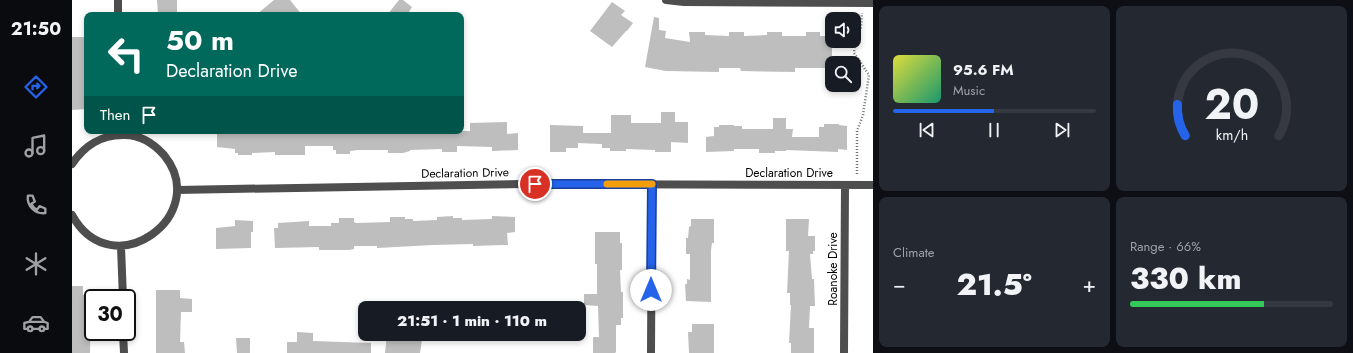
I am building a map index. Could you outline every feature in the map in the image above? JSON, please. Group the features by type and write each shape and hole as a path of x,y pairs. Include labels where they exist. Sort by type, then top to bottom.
{"street":[{"path":"118,0 118,12"},
{"path":"666,0 684,2 873,3"},
{"path":"72,164 80,153 93,142 116,134"},
{"path":"72,215 80,228 93,238 111,245 122,246 143,240 164,225 173,208 177,190 172,170 165,157 159,150 145,140 124,134"},
{"name":"Declaration Drive","path":"177,190 521,184 873,185"},
{"path":"651,353 652,184"},
{"name":"Roanoke Drive","path":"844,353 845,185"},
{"path":"122,246 123,289"},
{"path":"123,341 124,353"}],"path":[{"path":"857,185 856,139 857,131 863,115 869,75 854,53 855,42 861,27 862,3"}],"building":[{"path":"157,0 177,0 177,12 158,12"},
{"path":"274,0 290,0 300,12 260,12"},
{"path":"399,0 403,0 412,7 409,12 389,12"},
{"path":"612,2 625,11 621,15 633,23 612,47 590,31"},
{"path":"654,17 659,18 659,30 666,31 665,38 690,42 689,32 705,32 705,35 729,36 729,32 744,32 744,36 767,35 767,32 782,32 782,36 806,36 806,32 820,32 820,36 825,36 825,48 832,48 832,56 825,56 825,68 795,68 795,72 741,71 740,68 719,68 719,72 666,71 645,67"},
{"path":"72,37 84,37 84,109 72,110"},
{"path":"661,112 675,112 675,122 688,122 688,143 671,142 671,152 626,149 626,151 610,151 610,148 602,148 602,144 578,143 578,148 566,148 566,152 550,152 550,125 583,126 583,133 611,133 611,115 631,115 631,123 661,123"},
{"path":"773,118 786,118 786,129 793,129 792,137 819,137 819,127 824,127 824,124 839,124 847,126 847,150 838,149 838,152 786,150 775,151 775,153 759,153 759,149 734,149 734,151 706,152 706,137 714,136 714,127 719,127 719,125 734,125 742,126 742,129 773,129"},
{"path":"507,122 507,134 518,133 518,150 492,151 492,147 457,146 457,152 442,152 442,149 410,150 403,153 388,153 388,150 358,150 350,151 350,154 336,154 336,150 333,150 333,146 305,146 305,155 275,155 275,152 238,155 238,153 235,153 235,149 217,147 217,134 464,134 464,131 470,131 470,123"},
{"path":"453,216 453,218 462,218 462,220 492,219 492,216 515,217 515,232 507,233 508,245 473,246 473,244 377,248 377,246 354,246 354,249 349,250 319,250 319,247 275,248 274,228 278,228 278,223 309,221 309,226 331,226 331,223 339,223 339,218 354,218 354,222 356,223 390,222 390,217 405,217 405,219 413,219 413,221 437,220 437,217"},
{"path":"691,219 714,219 714,243 712,243 711,250 711,302 686,301 685,284 687,284 687,279 690,280 690,254 686,254 686,238 688,238"},
{"path":"786,219 809,219 808,236 815,236 815,251 813,251 813,254 810,254 812,279 814,279 815,306 810,306 809,328 814,328 814,353 791,353 791,343 789,343 791,305 790,293 787,293 789,251 786,251"},
{"path":"235,220 253,221 251,248 216,249 216,228 235,226"},
{"path":"595,232 620,232 620,243 622,243 622,270 620,270 621,292 623,292 623,318 621,318 621,325 616,325 615,353 593,353 593,337 599,337 598,306 586,305 586,301 584,301 584,294 597,294 597,264 595,264"},
{"path":"72,286 83,286 84,341 90,341 90,353 72,353"},
{"path":"156,290 180,290 180,298 192,299 192,312 181,312 180,342 184,342 185,353 156,353"},
{"path":"692,324 714,324 714,353 689,353 688,332 692,332"},
{"path":"297,332 313,333 313,341 371,343 371,353 287,353 287,342 297,342"},
{"path":"236,338 250,338 250,353 237,353"},
{"path":"386,341 422,341 420,353 385,353"}],"slow traffic":[{"path":"607,184 652,184"}],"route":[{"path":"535,184 652,184 651,290"}]}
